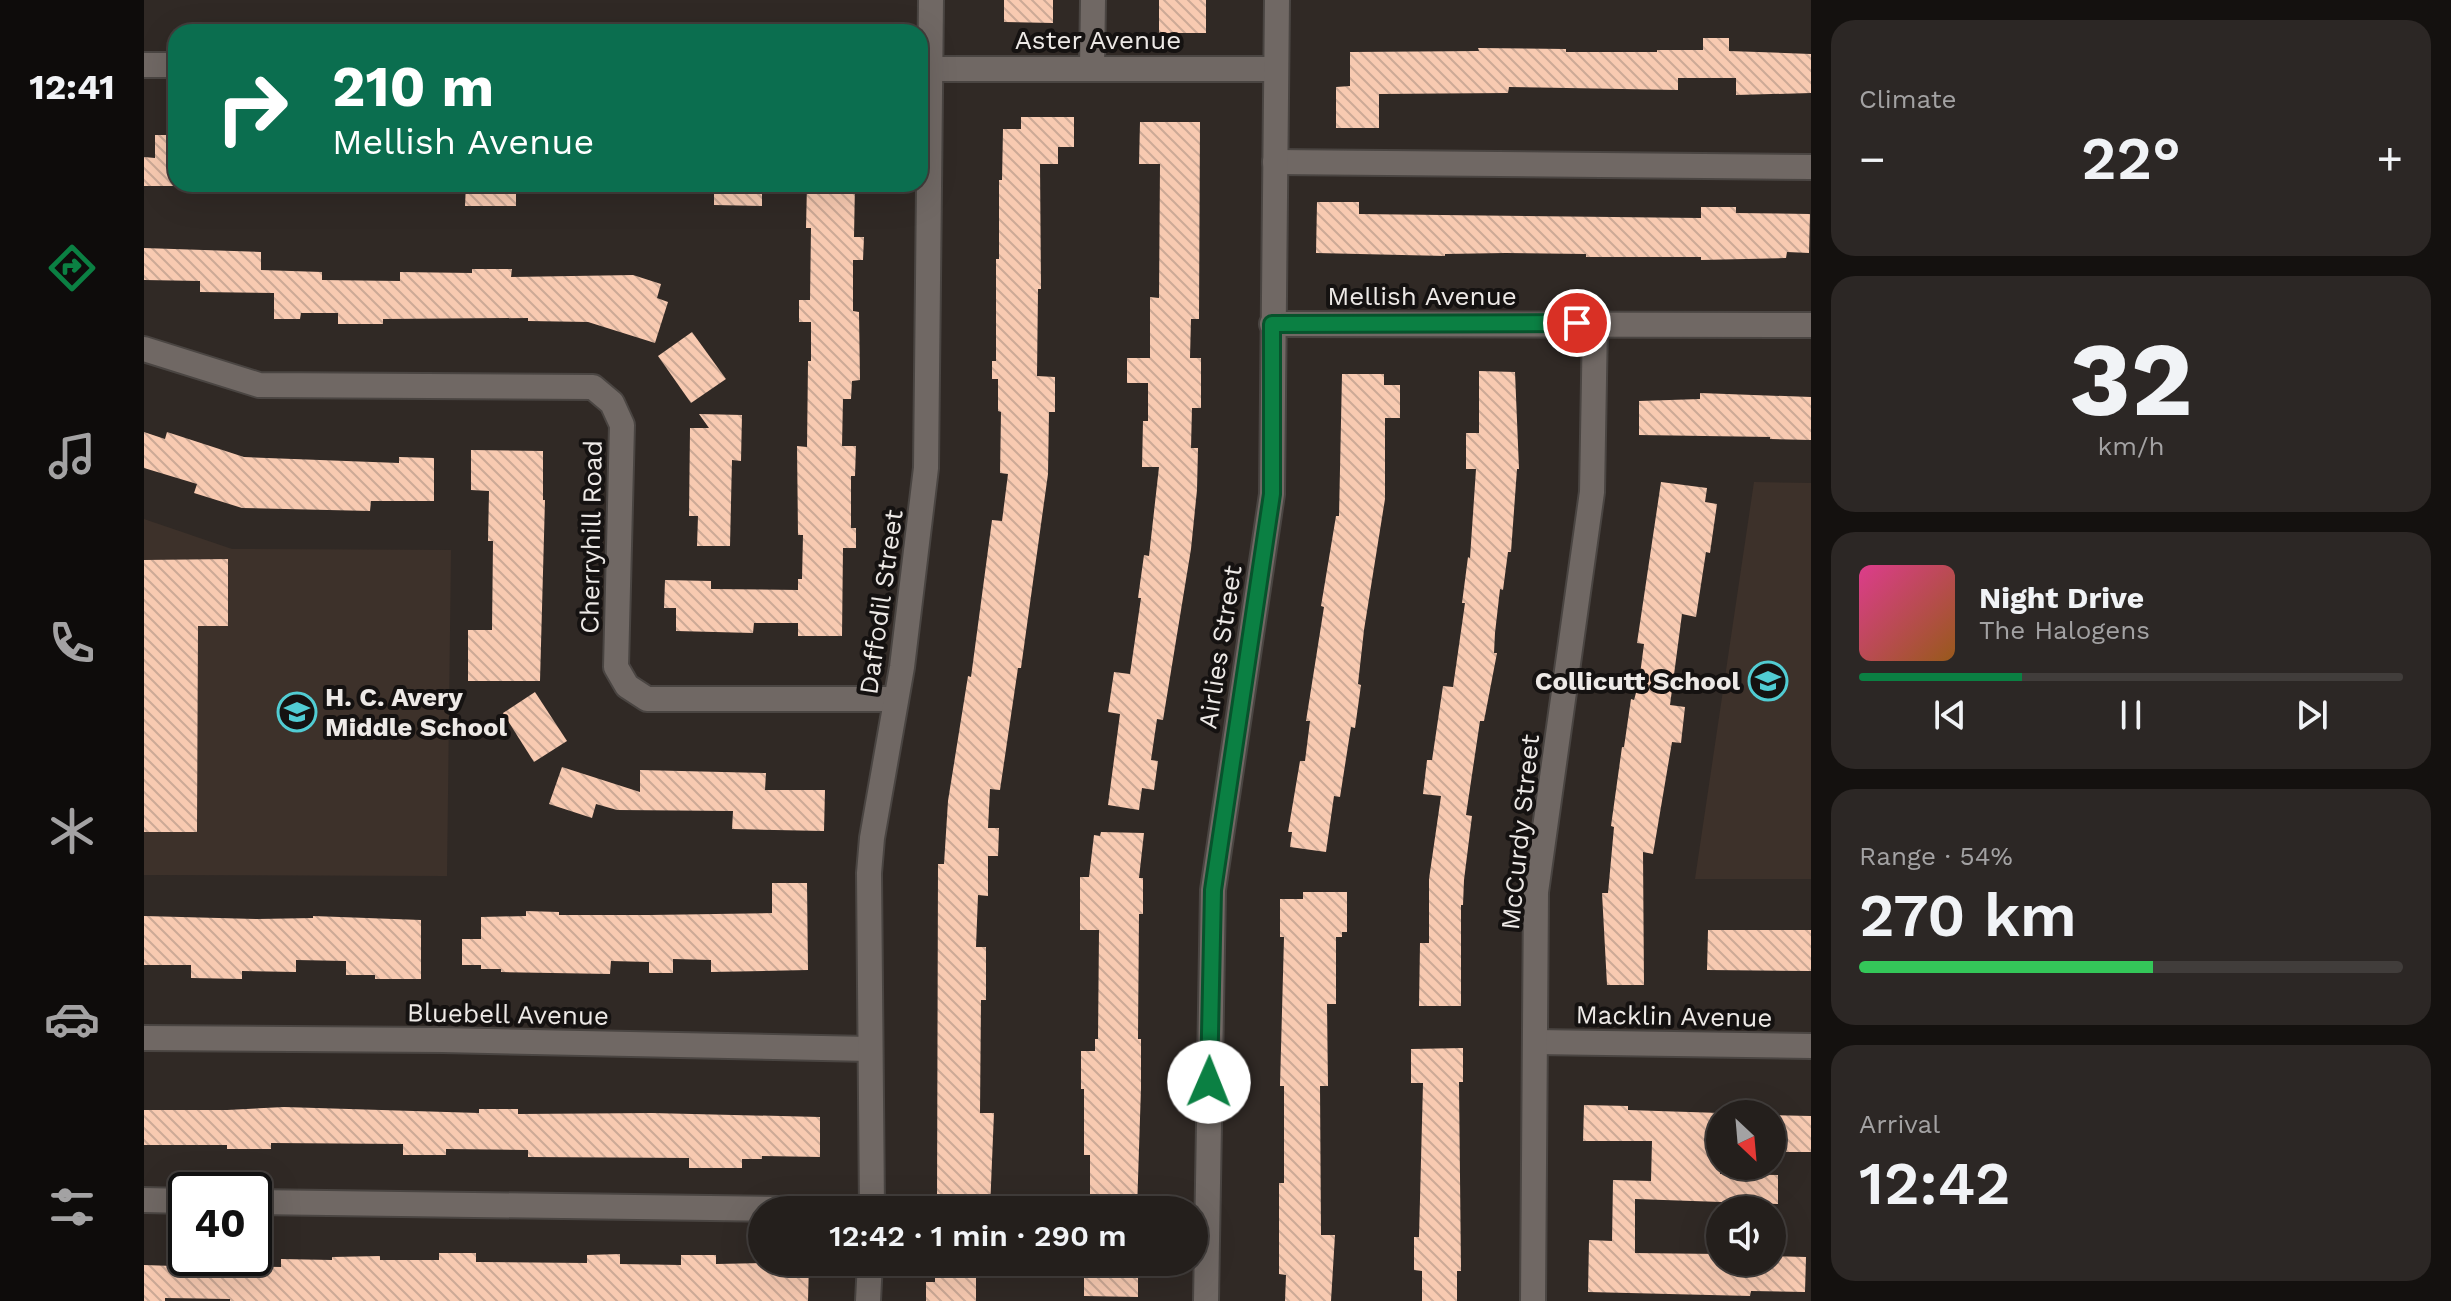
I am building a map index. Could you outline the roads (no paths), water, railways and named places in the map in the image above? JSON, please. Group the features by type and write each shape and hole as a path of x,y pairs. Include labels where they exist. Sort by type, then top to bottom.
{"street":[{"name":"Daffodil Street","path":"928,34 931,0"},
{"path":"1092,68 1093,0"},
{"name":"Airlies Street","path":"1206,1301 1213,890 1272,494 1277,0"},
{"path":"144,65 168,65"},
{"name":"Aster Avenue","path":"928,69 1276,69"},
{"path":"1275,162 1811,167"},
{"name":"Daffodil Street","path":"872,1196 869,873 872,838 902,667 926,468 925,192"},
{"name":"McCurdy Street","path":"1533,1301 1536,892 1592,492 1595,323"},
{"name":"Mellish Avenue","path":"1272,324 1811,325"},
{"name":"Cherryhill Road","path":"144,349 259,385 593,387 612,403 622,425 616,667 627,686 647,699 895,699"},
{"name":"Bluebell Avenue","path":"144,1038 442,1040 870,1049"},
{"name":"Macklin Avenue","path":"1535,1042 1811,1046"},
{"path":"144,1200 168,1201"},
{"path":"272,1202 748,1209"},
{"path":"868,1301 869,1276"}],"place":[{"name":"Collicutt School","path":"1768,681"},
{"name":"H. C. Avery Middle School","path":"297,712"}]}
